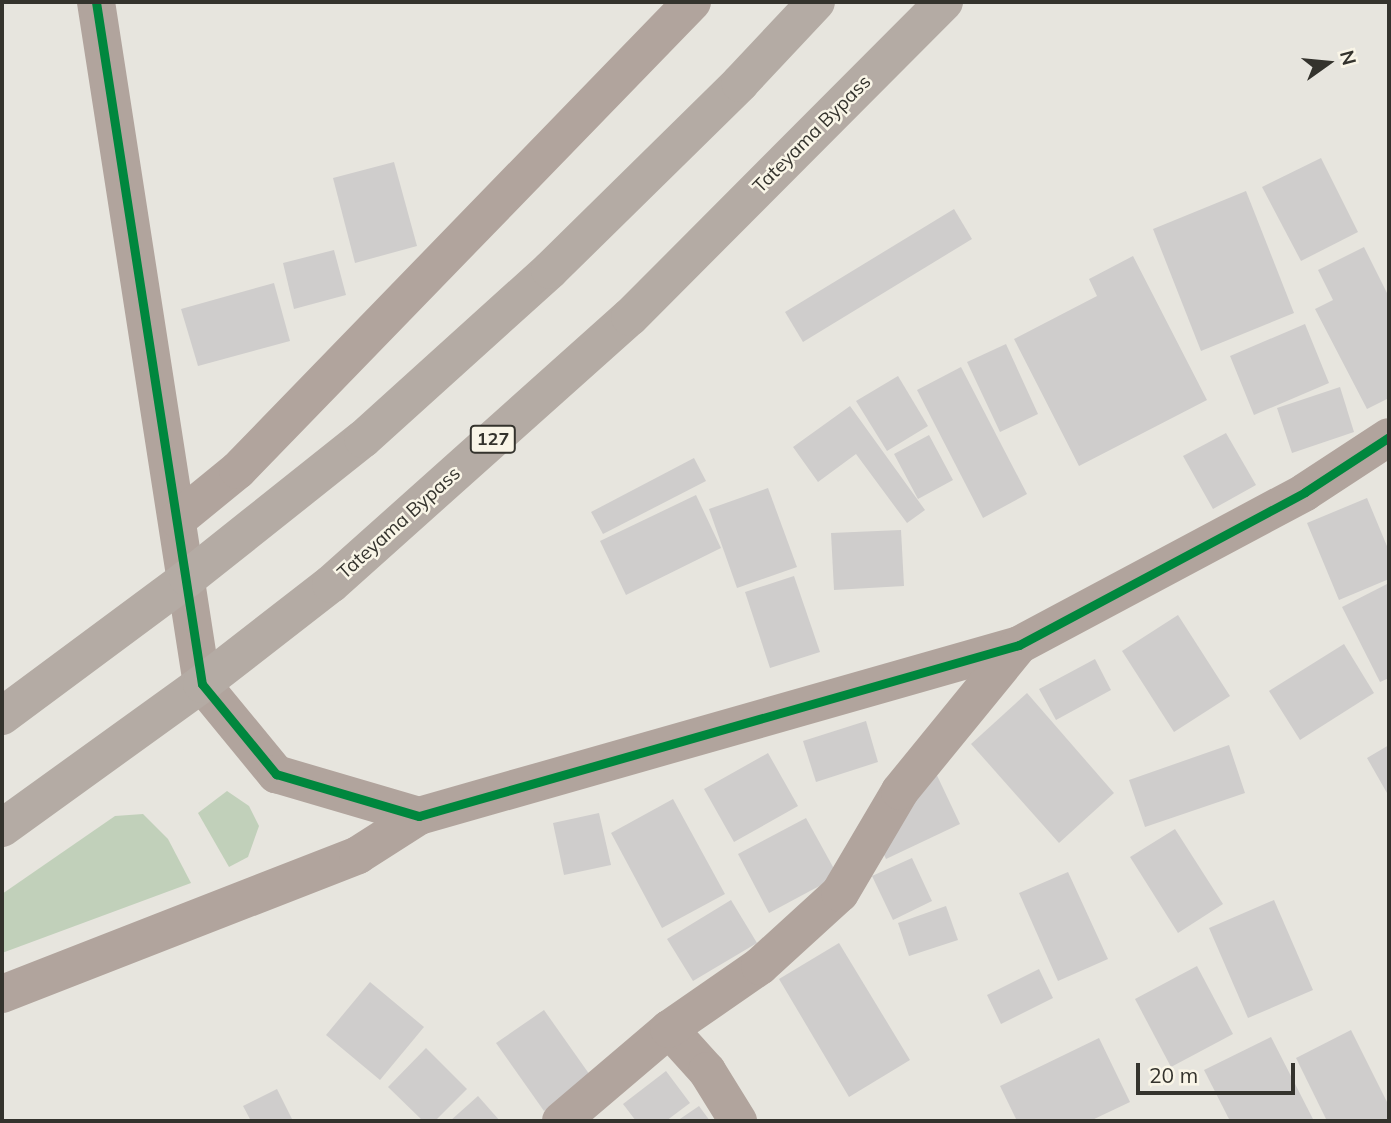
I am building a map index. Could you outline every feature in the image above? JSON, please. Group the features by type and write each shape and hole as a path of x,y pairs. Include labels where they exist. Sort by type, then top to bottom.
{"highway":[{"path":"2,716 188,578 363,439 550,270 740,83 816,2"},
{"name":"Tateyama Bypass","path":"2,828 202,684 331,584 630,317 944,2"}],"street":[{"path":"96,2 188,578 202,684 276,774 419,816"},
{"path":"178,519 238,470 692,2"},
{"path":"2,995 358,855 419,816 1019,645 1305,492 1389,437"},
{"path":"561,1121 669,1029 760,966 840,894 900,791 1019,645"},
{"path":"669,1029 707,1071 738,1121"}],"green space":[{"path":"227,791 249,806 259,826 248,857 229,867 198,813"},
{"path":"143,814 168,839 191,883 2,953 2,894 115,816"}],"building":[{"path":"1321,158 1358,232 1301,261 1262,187"},
{"path":"394,162 417,246 355,263 333,178"},
{"path":"1246,191 1294,313 1201,351 1153,229"},
{"path":"954,209 972,239 803,342 785,312"},
{"path":"1364,247 1389,297 1389,398 1367,409 1315,309 1333,300 1318,270"},
{"path":"334,250 346,295 294,309 283,263"},
{"path":"1133,256 1207,400 1079,466 1014,339 1097,296 1089,279"},
{"path":"274,283 290,341 198,366 181,309"},
{"path":"1305,324 1329,383 1254,415 1230,356"},
{"path":"1006,344 1038,414 1000,432 967,362"},
{"path":"961,367 1027,494 983,518 917,390"},
{"path":"898,376 928,426 887,451 856,401"},
{"path":"1340,387 1354,432 1292,453 1277,408"},
{"path":"850,406 925,510 907,523 856,454 818,482 793,447"},
{"path":"1226,433 1256,485 1213,509 1183,456"},
{"path":"929,435 953,480 918,499 894,454"},
{"path":"694,458 706,481 603,534 591,512"},
{"path":"768,488 797,567 737,588 709,509"},
{"path":"696,495 721,548 626,595 600,541"},
{"path":"1367,498 1389,551 1389,579 1339,600 1307,523"},
{"path":"901,530 904,586 834,590 831,533"},
{"path":"794,576 820,652 770,668 745,592"},
{"path":"1389,583 1389,678 1380,682 1342,607"},
{"path":"1178,615 1230,696 1174,732 1122,651"},
{"path":"1344,644 1374,693 1300,740 1269,691"},
{"path":"1095,659 1111,690 1056,720 1039,689"},
{"path":"1027,693 1114,793 1059,843 971,744"},
{"path":"866,721 878,762 816,782 803,741"},
{"path":"1229,745 1245,793 1145,827 1129,780"},
{"path":"1389,745 1389,792 1387,793 1367,758"},
{"path":"768,753 798,806 734,842 704,789"},
{"path":"933,767 960,824 886,859 879,844"},
{"path":"673,799 725,894 662,928 611,833"},
{"path":"599,813 611,865 564,875 553,823"},
{"path":"806,818 838,876 769,913 738,854"},
{"path":"1175,829 1223,904 1178,933 1130,857"},
{"path":"912,858 932,901 893,920 872,876"},
{"path":"1068,872 1108,959 1058,981 1019,893"},
{"path":"731,900 757,943 693,981 667,939"},
{"path":"1274,900 1313,990 1248,1018 1209,928"},
{"path":"946,906 958,940 909,956 898,923"},
{"path":"839,943 910,1060 849,1097 779,979"},
{"path":"1197,966 1233,1034 1171,1067 1135,999"},
{"path":"1039,969 1053,998 1001,1024 987,995"},
{"path":"370,982 424,1027 380,1080 326,1035"},
{"path":"544,1010 592,1078 544,1111 496,1043"},
{"path":"1351,1030 1389,1106 1389,1121 1327,1121 1296,1058"},
{"path":"1271,1037 1314,1121 1230,1121 1204,1070"},
{"path":"1099,1038 1130,1102 1090,1121 1017,1121 1000,1086"},
{"path":"426,1048 467,1089 435,1121 423,1121 388,1087"},
{"path":"666,1071 690,1103 666,1121 636,1121 623,1104"},
{"path":"277,1089 293,1121 251,1121 243,1106"},
{"path":"478,1096 500,1121 450,1121"},
{"path":"699,1106 710,1121 677,1121"}],"cycle path":[{"path":"96,2 202,684 276,774 419,816 1019,645 1305,492 1389,437"}]}
